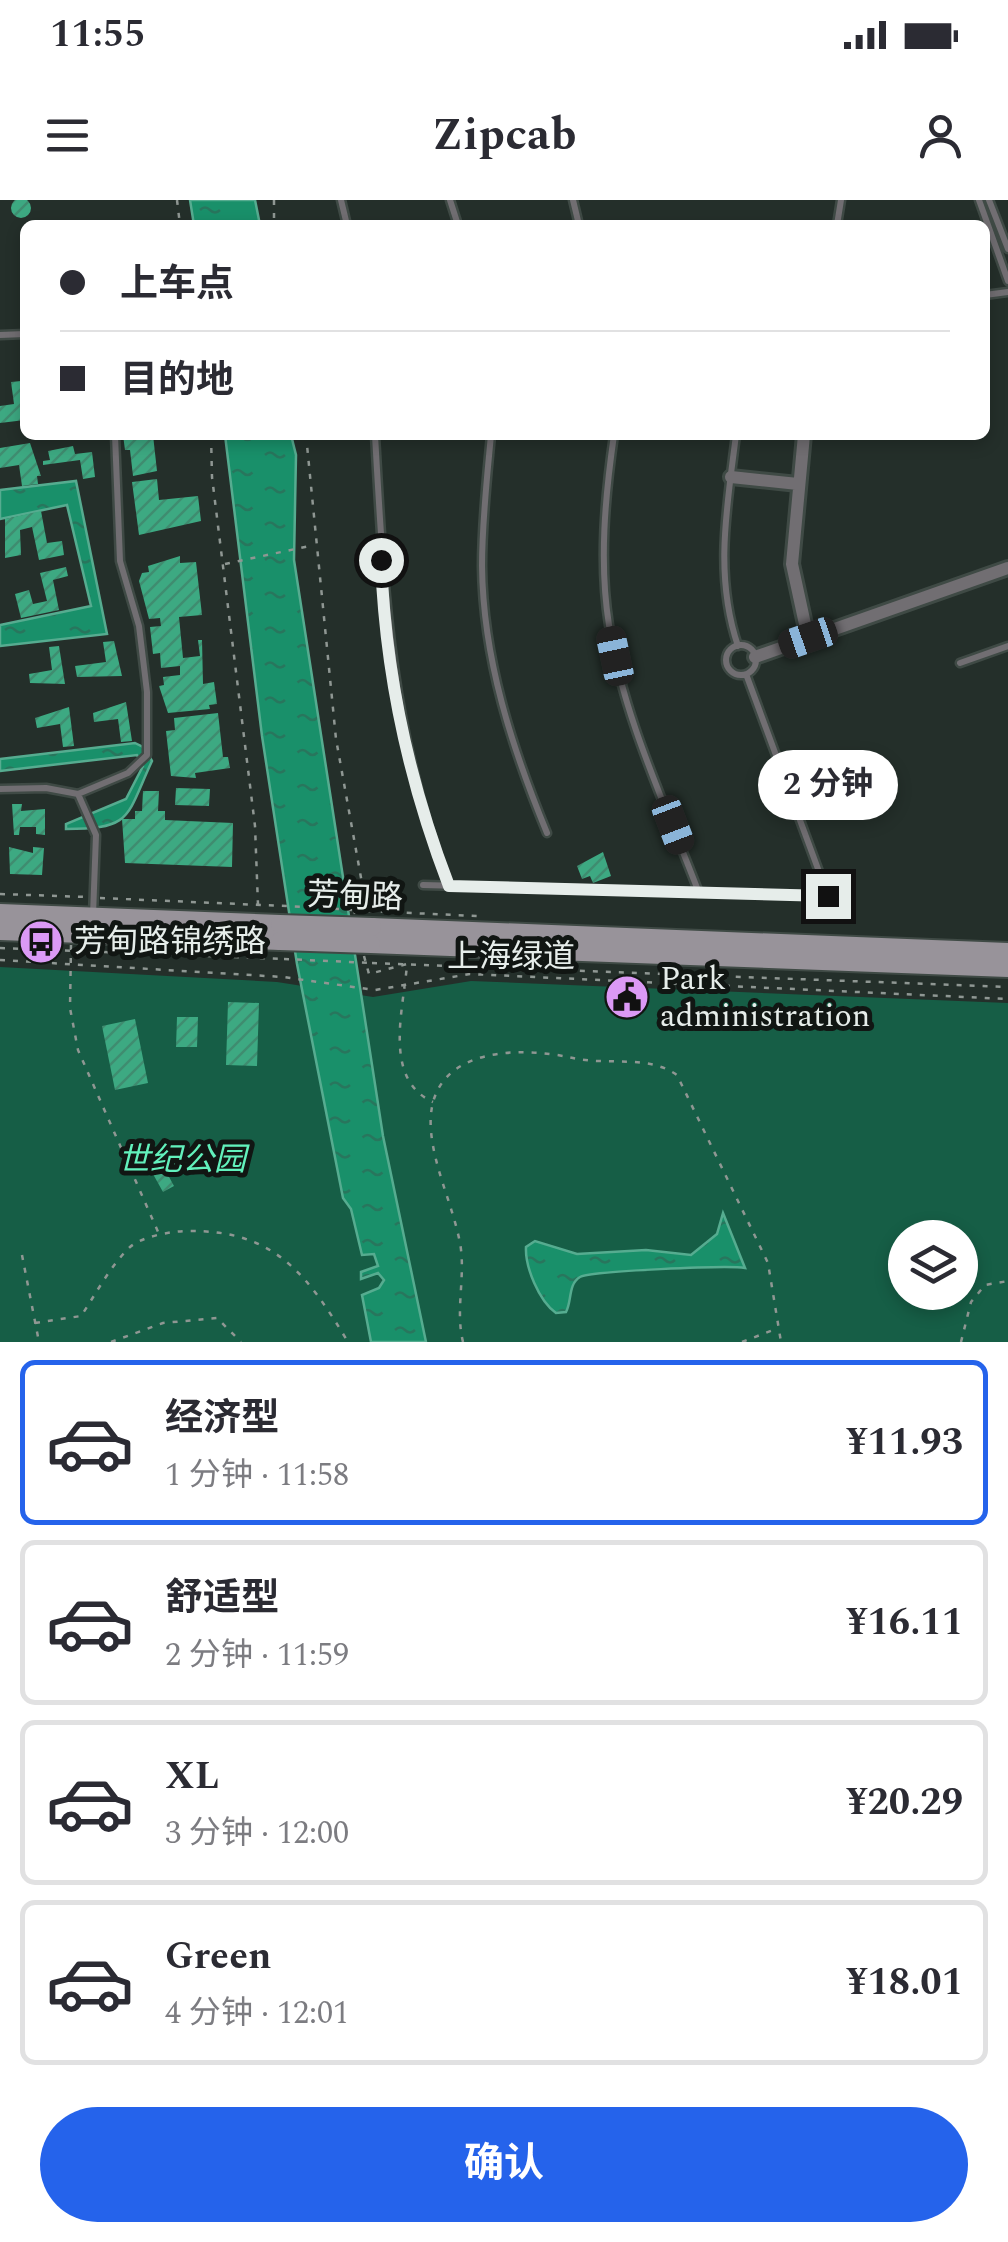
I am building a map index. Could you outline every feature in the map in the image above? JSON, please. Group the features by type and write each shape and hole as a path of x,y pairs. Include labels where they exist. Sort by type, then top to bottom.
{"main road":[{"name":"芳甸路","path":"0,912 93,907 281,941"},
{"name":"芳甸路","path":"0,931 71,942 281,941 371,936 1008,952"},
{"name":"芳甸路","path":"371,936 1008,968"}],"street":[{"path":"803,440 792,564 808,638"},
{"path":"731,477 798,484"},
{"path":"756,657 1008,568"}],"lane":[{"path":"990,200 1008,249"},
{"path":"990,231 1008,281"},
{"path":"0,789 46,788 78,794 139,764 150,744 139,626 120,561 115,440"},
{"path":"375,440 382,591 394,687 427,829 449,886"},
{"path":"491,440 482,566 486,625 495,680 513,744 547,833"},
{"path":"614,440 604,545 608,623 622,689 699,893"},
{"path":"735,440 722,558 726,606 738,646"},
{"path":"738,646 749,648 756,657 754,668 746,674 733,673 726,664 728,652 738,646"},
{"path":"960,663 1008,646"},
{"path":"424,885 828,896 746,674"},
{"path":"78,794 96,836 93,907"}],"path":[{"path":"212,440 255,826 258,905"},
{"path":"306,440 336,739 371,936"},
{"path":"224,564 316,545"},
{"path":"0,894 93,907 308,908 371,936 408,964 1008,987"},
{"path":"0,948 71,942 281,941 371,936"},
{"path":"71,942 70,1008 78,1050 160,1236"},
{"path":"0,960 70,964"},
{"name":"上海绿道","path":"70,964 282,977 375,990 470,974 1008,999"},
{"path":"408,964 399,1043 407,1077 417,1095 434,1102"},
{"path":"462,1342 461,1246 431,1130 434,1102 453,1069 478,1054 546,1052 595,1063 661,1064 677,1074 741,1200 768,1263 780,1342"},
{"path":"35,1323 81,1316 132,1245 160,1236 217,1230 259,1240 322,1298 348,1342"},
{"path":"22,1254 39,1342"},
{"path":"960,1342 972,1302 986,1285 1008,1282"},
{"path":"111,1342 164,1324 216,1318 241,1342"},
{"path":"742,1342 776,1329"}],"green space":[{"name":"世纪公园","path":"0,967 277,982 373,997 471,981 1008,1003 1008,1342 0,1342"}],"water":[{"path":"190,200 255,200 259,220 193,220"},
{"path":"226,440 292,440 296,455 294,560 383,1136 426,1342 371,1342 362,1295 379,1288 384,1280 378,1273 361,1279 361,1272 378,1266 374,1254 362,1255 351,1209 343,1198 297,964 262,736"},
{"path":"76,481 107,634 0,646 0,625 91,606 67,505 0,519 0,490"},
{"path":"135,743 145,748 152,761 131,807 116,822 104,826 66,829 66,824 126,799 143,766 137,755 0,771 0,759"},
{"path":"723,1213 745,1268 661,1269 580,1277 566,1312 556,1313 544,1300 531,1274 526,1247 535,1241 577,1254 646,1250 691,1255 717,1234"}],"building":[{"path":"21,198 31,208 21,218 11,208"},
{"path":"20,381 20,421 0,423 0,406 14,404 11,382"},
{"path":"124,440 154,440 157,471 133,476 130,450 125,450"},
{"path":"30,443 41,476 37,476 38,484 22,486 19,465 0,468 0,448"},
{"path":"73,446 75,454 92,452 95,477 83,479 80,460 43,465 43,461 50,460 48,451"},
{"path":"157,479 159,500 198,496 201,521 139,535 132,482"},
{"path":"41,511 47,543 62,541 64,555 39,560 32,527 20,530 21,555 5,558 5,519"},
{"path":"180,556 180,563 196,562 202,615 179,617 183,658 200,656 198,640 202,640 203,684 214,682 217,704 209,705 210,709 168,713 159,686 164,685 163,677 180,675 180,666 161,668 160,653 153,654 150,627 161,626 160,618 149,619 139,581 142,573 149,572 148,566"},
{"path":"66,567 68,576 53,580 59,610 21,618 15,594 29,590 33,604 47,601 40,573"},
{"path":"114,641 122,676 77,677 75,666 106,662 103,642"},
{"path":"59,646 65,684 30,683 29,674 52,670 49,647"},
{"path":"126,702 132,741 121,742 118,719 94,722 93,713"},
{"path":"69,707 74,746 63,747 60,724 37,728 35,718"},
{"path":"218,713 223,757 228,757 230,768 195,773 196,778 171,776 166,731 175,730 174,718"},
{"path":"176,788 210,789 209,806 175,805"},
{"path":"143,791 159,791 158,811 165,811 165,820 233,823 232,867 125,863 122,819 135,819 135,811 142,811"},
{"path":"12,804 22,804 21,811 45,809 45,835 36,834 36,827 20,827 19,835 14,835"},
{"path":"9,847 33,853 33,847 44,848 42,875 10,874"},
{"path":"603,852 611,876 593,883 590,876 582,879 577,866"},
{"path":"228,1002 259,1003 257,1066 226,1065"},
{"path":"177,1017 198,1017 197,1047 176,1047"},
{"path":"135,1019 148,1083 115,1090 102,1026"},
{"path":"174,1162 179,1169 168,1175 174,1186 163,1192 153,1174"}],"place":[{"name":"芳甸路锦绣路","path":"41,942"},
{"name":"Park administration","path":"627,997"}],"route":[{"path":"381,560 394,687 407,753 427,829 449,886 828,896"}]}
